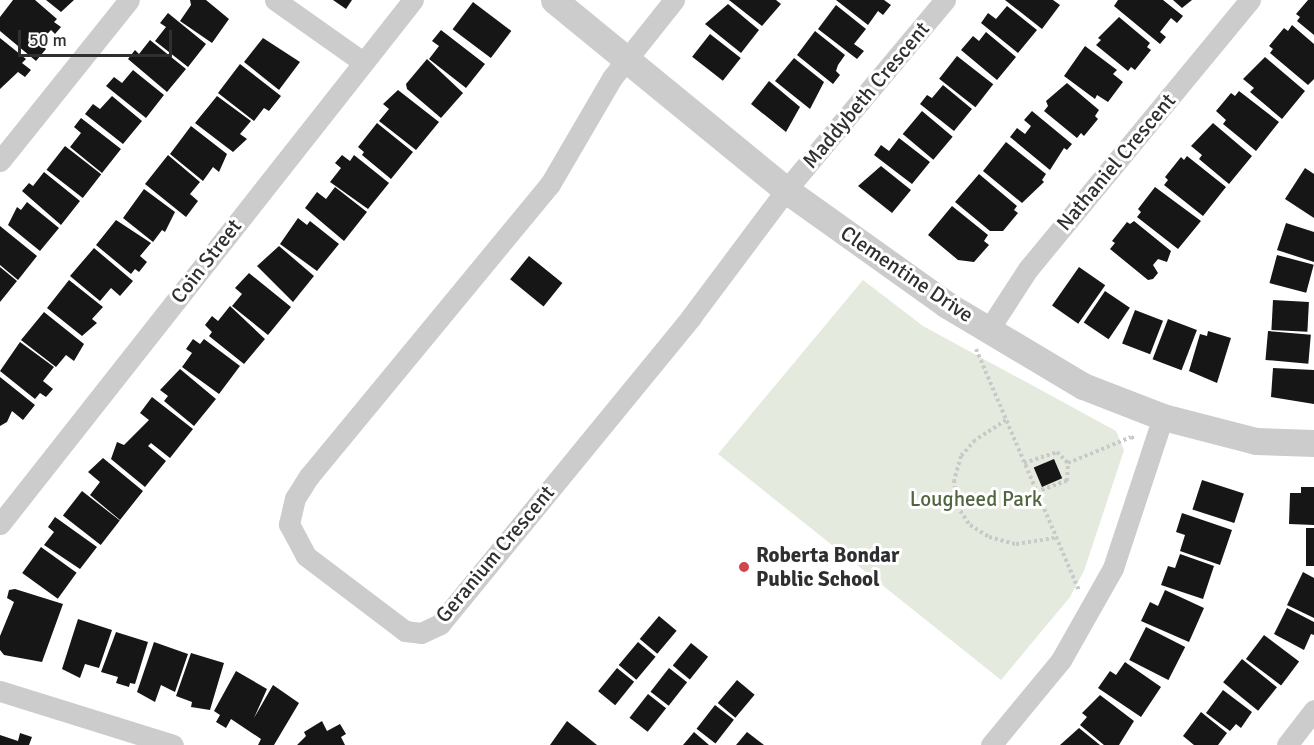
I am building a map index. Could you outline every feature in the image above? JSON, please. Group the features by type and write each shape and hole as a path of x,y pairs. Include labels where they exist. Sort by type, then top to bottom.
{"street":[{"path":"0,161 129,0"},
{"path":"274,0 363,62"},
{"name":"Coin Street","path":"0,524 413,0"},
{"name":"Clementine Drive","path":"554,0 786,190 948,305 1083,386 1163,417 1256,441 1314,442"},
{"path":"625,60 674,0"},
{"name":"Maddybeth Crescent","path":"786,190 945,0"},
{"name":"Nathaniel Crescent","path":"989,329 1028,269 1250,0"},
{"name":"Geranium Crescent","path":"625,60 549,184 309,476 295,498 289,524 306,556 405,631 421,633 440,624 691,317 786,190"},
{"path":"991,745 1061,660 1113,568 1163,417"},
{"path":"0,691 173,745"},
{"path":"1287,745 1314,710"}],"path":[{"path":"989,329 976,348 1076,587 1094,602"},
{"path":"1006,420 975,440 961,456 954,480 957,506 970,525 988,537 1016,544 1055,538"},
{"path":"1068,464 1131,437 1154,444"},
{"path":"1024,463 1057,452 1068,464 1067,481 1036,492"}],"green space":[{"name":"Lougheed Park","path":"863,280 923,326 1116,431 1124,450 1084,571 1070,597 1001,680 718,454"}],"building":[{"path":"13,0 35,0 57,19 54,22 61,27 55,34 51,30 39,43 46,49 36,61 0,31 0,17"},
{"path":"46,0 74,0 61,12"},
{"path":"190,0 206,0 229,19 212,43 180,21 191,5"},
{"path":"333,0 352,0 346,9"},
{"path":"729,0 776,0 781,4 762,26"},
{"path":"836,0 884,0 891,5 883,15 878,11 868,25"},
{"path":"1005,0 1053,0 1060,5 1042,29"},
{"path":"1118,0 1163,0 1183,16 1177,23 1171,18 1160,32 1166,37 1160,44 1114,6"},
{"path":"1173,0 1192,0 1182,8"},
{"path":"1308,0 1314,0 1314,35 1297,21 1300,17 1296,14"},
{"path":"473,2 511,31 491,58 453,29"},
{"path":"728,4 759,30 741,53 705,24"},
{"path":"836,5 866,29 854,44 864,51 857,59 818,29"},
{"path":"1007,6 1037,30 1018,53 981,23 988,13 996,19"},
{"path":"168,13 206,44 188,67 155,41 166,27 160,23"},
{"path":"1119,17 1150,43 1147,47 1151,50 1135,70 1131,67 1128,71 1096,45 1101,40 1098,38"},
{"path":"1292,25 1314,44 1314,79 1308,85 1270,53 1273,49 1269,46 1284,28 1288,31"},
{"path":"441,30 485,64 466,88 429,59 439,46 432,41"},
{"path":"815,31 845,55 836,71 840,75 833,84 797,55"},
{"path":"986,32 1016,57 997,80 961,50 973,36 979,41"},
{"path":"710,34 741,58 723,81 692,57"},
{"path":"0,38 26,59 22,63 31,70 25,77 18,72 0,89"},
{"path":"263,38 300,62 279,90 244,62"},
{"path":"150,40 186,69 167,92 128,59 135,50 139,54"},
{"path":"1085,46 1117,70 1113,74 1123,82 1108,102 1097,95 1095,99 1064,76"},
{"path":"957,56 993,84 975,107 939,79"},
{"path":"1265,57 1305,91 1282,119 1250,92 1254,88 1243,79"},
{"path":"794,58 824,82 810,109 775,81"},
{"path":"427,59 463,93 441,118 407,89 406,84"},
{"path":"240,64 281,96 269,111 264,108 254,121 218,93"},
{"path":"133,70 164,95 146,118 106,86 114,77 122,83"},
{"path":"769,81 800,107 786,132 751,104"},
{"path":"1067,83 1099,110 1095,116 1098,119 1084,136 1081,133 1077,138 1044,111 1048,106 1046,101"},
{"path":"943,85 972,109 954,131 920,104 927,95 932,98"},
{"path":"398,90 439,122 416,150 379,121 389,109 383,104"},
{"path":"1239,91 1279,122 1256,151 1223,124 1226,120 1216,111 1231,93 1235,96"},
{"path":"112,96 142,121 123,144 85,114 93,104 100,109"},
{"path":"217,96 251,121 240,134 247,139 233,152 195,123"},
{"path":"922,111 953,137 933,160 903,134"},
{"path":"1032,111 1072,144 1067,150 1064,148 1050,170 1010,137 1017,128 1025,134 1031,126 1024,120"},
{"path":"81,118 121,149 102,173 70,147 81,133 74,127"},
{"path":"377,123 413,152 391,179 362,155 364,152 358,147"},
{"path":"1213,123 1252,156 1229,184 1199,159 1202,155 1191,146"},
{"path":"191,126 227,154 219,172 213,167 203,181 170,154"},
{"path":"899,138 930,162 912,184 874,155 881,145 889,151"},
{"path":"1006,142 1046,174 1042,180 1044,182 1022,203 983,171"},
{"path":"65,146 101,174 83,198 47,170"},
{"path":"168,155 200,182 190,194 198,201 186,217 145,184"},
{"path":"342,155 350,161 354,155 389,183 368,209 330,182 341,168 335,163"},
{"path":"1187,156 1226,187 1203,216 1164,185 1168,180 1165,177 1181,157 1184,160"},
{"path":"881,166 911,190 892,213 858,186"},
{"path":"1305,168 1314,174 1314,218 1285,199"},
{"path":"44,172 80,201 61,225 22,191 29,183 33,186"},
{"path":"979,174 1017,206 1014,210 1018,213 1003,231 990,231 955,202"},
{"path":"335,187 367,212 344,241 305,208 317,192 326,199"},
{"path":"1155,187 1201,221 1178,249 1137,217 1141,212 1138,209"},
{"path":"144,189 175,212 165,232 162,230 153,242 123,218"},
{"path":"27,202 59,228 40,251 8,225 17,207 21,210"},
{"path":"952,206 988,235 984,241 989,245 974,262 958,260 928,235"},
{"path":"298,218 307,225 310,221 339,244 317,271 280,244"},
{"path":"116,220 151,243 140,256 147,262 139,272 135,269 131,274 96,245"},
{"path":"1134,221 1171,251 1167,262 1158,259 1153,265 1158,273 1153,279 1148,280 1110,249 1115,243 1112,241 1127,222 1130,224"},
{"path":"1286,223 1314,232 1314,262 1277,250"},
{"path":"0,226 37,256 18,280 0,265"},
{"path":"279,246 314,276 293,302 257,266"},
{"path":"94,248 133,281 120,296 111,288 100,301 70,276"},
{"path":"1277,255 1314,265 1306,293 1269,283"},
{"path":"529,256 562,283 544,306 510,279"},
{"path":"0,267 17,281 0,302"},
{"path":"1079,267 1105,285 1078,324 1052,306"},
{"path":"249,273 291,307 268,335 232,306 242,294 235,288"},
{"path":"69,280 103,307 92,319 97,323 82,336 47,308"},
{"path":"1105,291 1130,308 1109,339 1084,323"},
{"path":"1273,300 1309,302 1307,332 1271,330"},
{"path":"230,306 265,339 244,364 209,336 212,332 205,325 212,316 218,321"},
{"path":"1135,310 1163,321 1150,354 1122,344"},
{"path":"44,312 84,344 74,361 66,355 56,367 21,340"},
{"path":"1168,319 1197,330 1182,370 1153,359"},
{"path":"1208,331 1231,338 1217,383 1189,371 1200,334 1207,336"},
{"path":"1268,331 1311,335 1308,364 1265,360"},
{"path":"193,339 200,344 204,339 240,366 219,394 182,367 192,353 186,349"},
{"path":"20,342 54,367 43,381 53,389 46,397 40,393 35,399 0,371"},
{"path":"1273,368 1314,370 1314,404 1271,397"},
{"path":"180,369 216,399 194,426 164,401 168,396 160,390"},
{"path":"0,377 35,405 23,420 12,411 7,422 0,426"},
{"path":"152,397 193,429 170,458 151,443 148,446 166,461 145,487 111,459 117,442 124,445 149,420 140,413"},
{"path":"103,458 143,491 120,520 90,495 100,482 88,472"},
{"path":"1054,459 1062,478 1042,487 1034,468"},
{"path":"1202,480 1244,494 1234,523 1192,509"},
{"path":"1301,487 1314,487 1314,525 1289,524 1290,493 1301,493"},
{"path":"82,491 120,521 101,545 63,515"},
{"path":"1182,513 1232,530 1220,565 1180,551 1185,535 1176,532"},
{"path":"55,517 97,547 80,569 44,545 54,532 48,527"},
{"path":"1306,528 1314,528 1314,566 1306,566"},
{"path":"41,547 77,573 58,599 22,573"},
{"path":"1180,554 1214,566 1203,599 1161,585 1168,566 1175,568"},
{"path":"1303,572 1314,578 1314,618 1287,605"},
{"path":"15,589 63,604 42,662 4,655 0,650 0,636 14,602 7,598 9,590"},
{"path":"1165,590 1204,608 1189,642 1141,621 1150,602 1158,606"},
{"path":"1287,608 1314,622 1314,635 1311,634 1304,650 1274,634"},
{"path":"659,616 677,631 657,654 640,639"},
{"path":"78,619 112,630 99,668 85,664 80,678 62,669"},
{"path":"1146,627 1185,647 1168,680 1129,660"},
{"path":"116,632 148,642 135,684 130,683 129,687 116,683 118,677 101,672"},
{"path":"1264,635 1299,661 1281,685 1246,659"},
{"path":"154,642 188,654 175,692 161,685 155,702 137,692"},
{"path":"638,642 656,657 636,680 619,665"},
{"path":"691,643 708,657 690,679 673,666"},
{"path":"191,653 224,663 210,710 191,707 192,702 176,696"},
{"path":"1242,659 1277,687 1258,711 1223,682"},
{"path":"1125,662 1161,687 1141,717 1098,688 1110,671 1116,675"},
{"path":"617,668 634,682 615,705 598,691"},
{"path":"669,668 687,682 669,706 651,692"},
{"path":"236,671 267,689 254,718 273,685 299,703 274,745 258,745 261,739 231,719 226,728 216,722 220,715 214,711"},
{"path":"737,680 755,695 735,718 718,703"},
{"path":"1223,690 1252,712 1241,728 1236,724 1230,731 1206,713"},
{"path":"648,694 666,708 648,732 630,718"},
{"path":"1100,695 1134,721 1119,745 1104,745 1080,725 1087,717 1082,713"},
{"path":"715,705 734,720 715,743 697,729"},
{"path":"1201,712 1227,733 1218,745 1194,745 1183,736"},
{"path":"322,721 327,731 340,724 346,734 341,737 345,745 297,745 306,736 304,732"},
{"path":"567,721 597,745 550,745"},
{"path":"1079,728 1100,745 1060,745"},
{"path":"694,732 709,745 683,745"},
{"path":"747,732 764,745 736,745"},
{"path":"20,733 32,737 29,745 0,745 0,735 18,741"}],"place":[{"name":"Roberta Bondar Public School","path":"744,567"}]}
